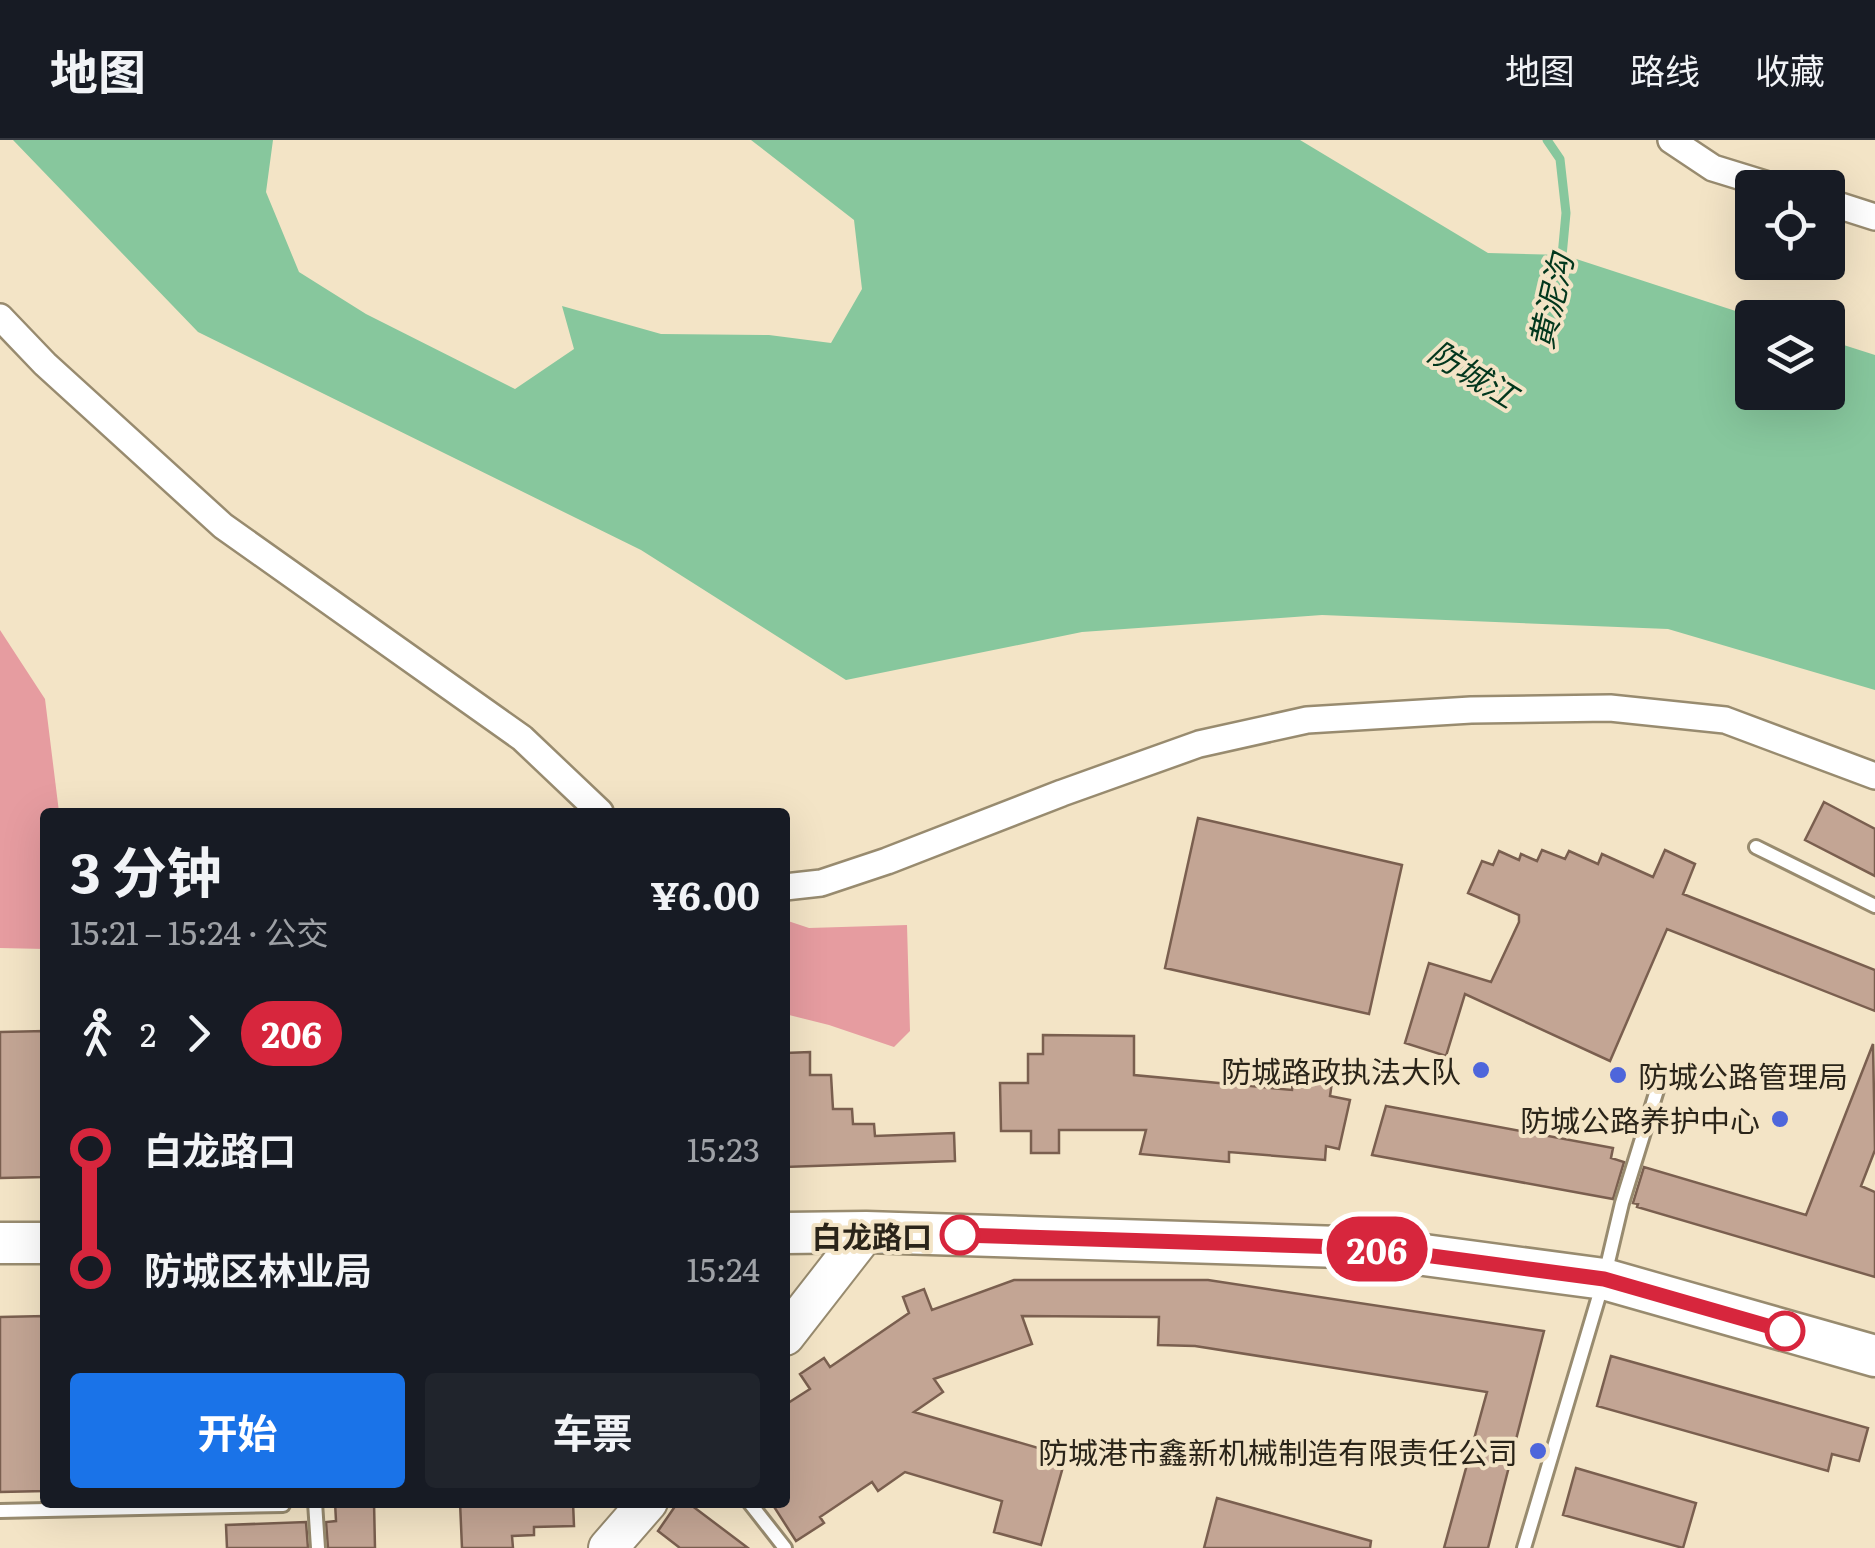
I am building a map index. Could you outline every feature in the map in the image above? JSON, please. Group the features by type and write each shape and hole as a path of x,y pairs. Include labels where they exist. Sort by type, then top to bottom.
{"main road":[{"path":"790,1233 1372,1248 1604,1279 1875,1356"},
{"path":"0,1243 40,1242"}],"street":[{"path":"1671,140 1713,168 1735,175"},
{"path":"1845,207 1875,217"},
{"path":"0,317 45,364 223,526 522,738 596,808"},
{"path":"790,886 821,883 887,861 1062,792 1199,744 1307,720 1471,710 1610,708 1725,720 1875,776"},
{"path":"790,1330 866,1232"},
{"path":"608,1548 643,1508"}],"lane":[{"path":"1756,847 1875,906"},
{"path":"1524,1548 1657,1090"},
{"path":"0,1512 189,1508"},
{"path":"315,1508 318,1548"},
{"path":"753,1508 785,1548"}],"shaded area":[{"path":"0,630 45,699 59,808 40,808 40,949 0,948"},
{"path":"790,922 809,928 907,925 910,1031 894,1047 790,1015"}],"water":[{"name":"防城江","path":"13,140 273,140 266,192 299,272 366,314 515,389 574,349 562,306 661,334 769,335 831,343 862,289 854,220 751,140 1300,140 1488,253 1564,255 1735,311 1735,410 1845,410 1845,345 1875,355 1875,690 1668,629 1322,615 1082,632 846,680 641,550 198,332"}],"building":[{"path":"1824,802 1875,829 1875,876 1805,840"},
{"path":"1198,818 1402,865 1369,1014 1165,968"},
{"path":"1542,850 1565,859 1569,851 1598,864 1602,854 1653,877 1665,850 1695,864 1683,894 1875,970 1875,1011 1667,929 1610,1061 1465,994 1446,1056 1405,1043 1429,963 1491,982 1519,922 1519,915 1468,893 1482,861 1493,865 1499,851 1519,860 1521,854 1537,861"},
{"path":"40,1031 40,1177 0,1178 0,1032"},
{"path":"1043,1035 1134,1036 1134,1075 1292,1090 1293,1079 1332,1082 1330,1096 1350,1100 1339,1149 1326,1146 1325,1160 1229,1152 1229,1162 1140,1154 1146,1130 1059,1130 1059,1153 1031,1153 1031,1131 1001,1131 1000,1083 1028,1083 1028,1054 1043,1054"},
{"path":"1873,1044 1875,1150 1861,1186 1875,1192 1875,1277 1633,1203 1644,1167 1806,1215"},
{"path":"810,1052 810,1075 831,1075 833,1109 852,1109 853,1124 874,1124 875,1136 954,1133 955,1161 790,1167 790,1053"},
{"path":"1386,1106 1613,1148 1611,1158 1624,1162 1613,1199 1372,1155"},
{"path":"1014,1280 1208,1280 1544,1331 1488,1548 1444,1548 1487,1392 1195,1346 1158,1345 1159,1317 1022,1316 1032,1344 934,1379 943,1392 914,1412 1066,1456 1041,1545 994,1532 1002,1501 905,1472 878,1491 872,1482 820,1517 824,1523 796,1541 775,1508 790,1508 790,1402 810,1389 800,1374 824,1358 830,1367 909,1313 903,1297 924,1289 932,1310"},
{"path":"40,1316 40,1491 0,1492 0,1317"},
{"path":"1611,1356 1868,1428 1859,1461 1832,1454 1828,1471 1597,1406"},
{"path":"1576,1468 1696,1503 1683,1548 1563,1515"},
{"path":"1217,1498 1371,1541 1370,1548 1204,1548"},
{"path":"335,1508 374,1508 375,1548 328,1548 326,1522 336,1521"},
{"path":"460,1508 573,1508 574,1526 534,1527 534,1535 512,1536 513,1548 462,1548"},
{"path":"674,1508 695,1508 748,1548 680,1548 658,1531"},
{"path":"306,1522 308,1548 227,1548 226,1525"}],"waterway":[{"name":"黄泥沟","path":"1547,140 1560,159 1566,213 1561,267"}],"bus line":[{"name":"206","path":"960,1235 1372,1248 1604,1279 1785,1331"}],"place":[{"name":"防城路政执法大队","path":"1481,1070"},
{"name":"防城公路管理局","path":"1618,1075"},
{"name":"防城公路养护中心","path":"1780,1119"},
{"name":"白龙路口","path":"960,1235"},
{"name":"防城港市鑫新机械制造有限责任公司","path":"1538,1451"}]}
